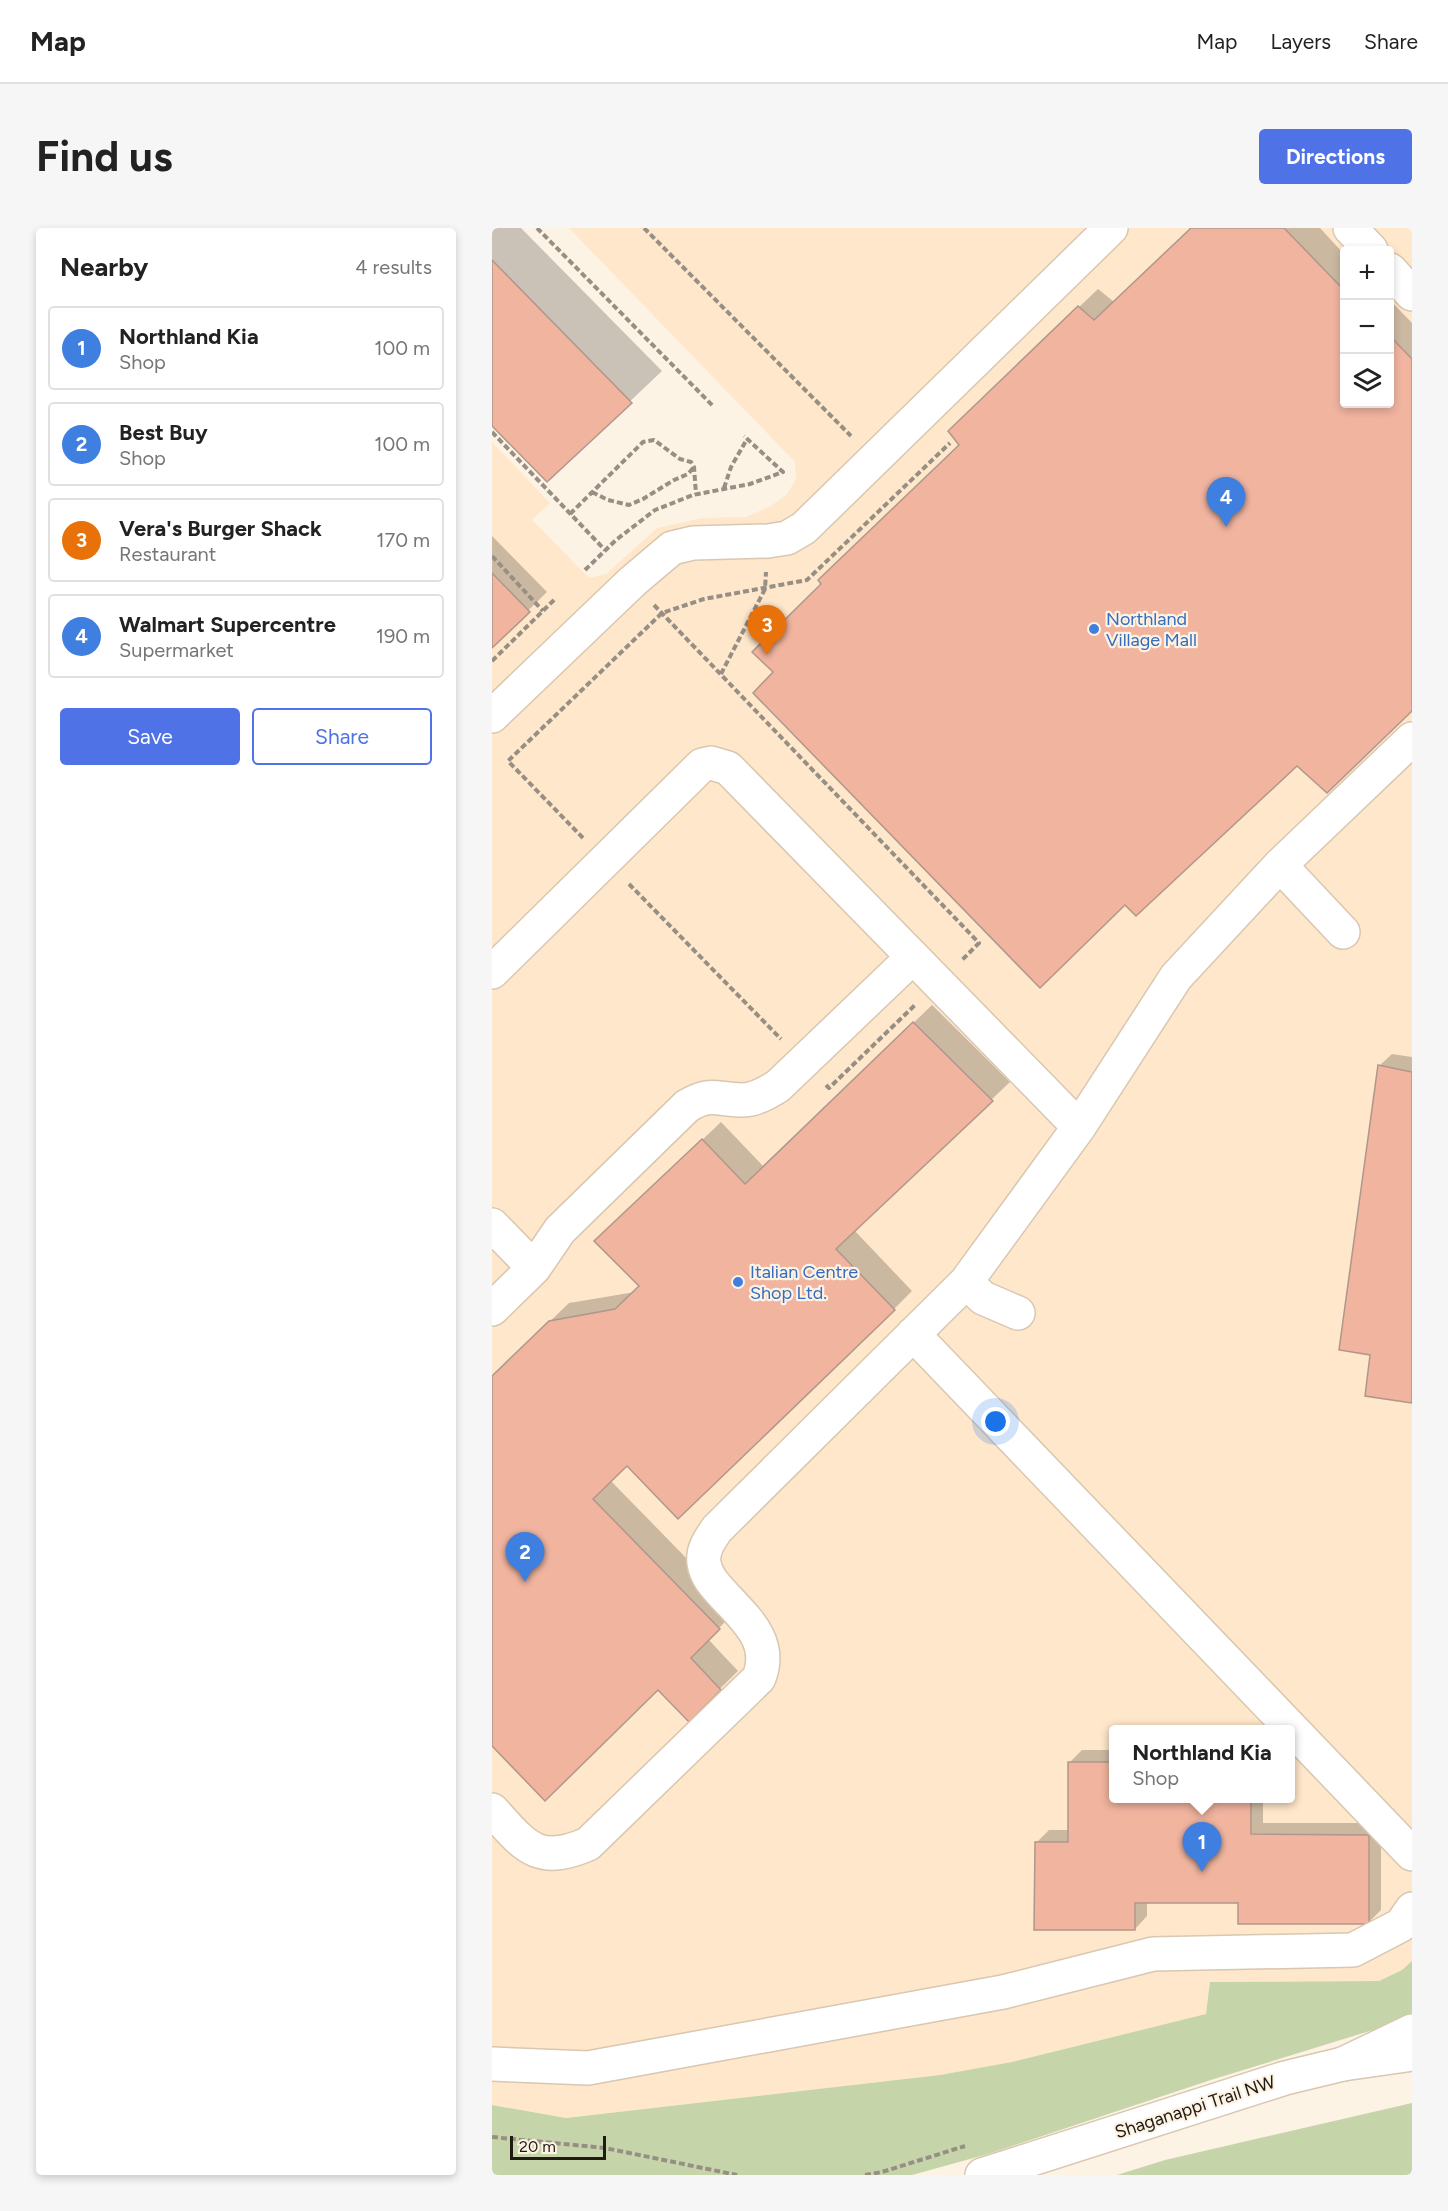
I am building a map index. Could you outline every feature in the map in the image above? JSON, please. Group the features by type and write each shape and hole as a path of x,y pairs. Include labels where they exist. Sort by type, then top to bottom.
{"main road":[{"path":"492,717 625,588 672,548 693,543 768,541 787,538 804,528 1111,228"},
{"path":"1350,228 1367,246"},
{"path":"1394,275 1412,294"},
{"path":"492,1810 522,1842 537,1852 555,1854 588,1844 759,1678 764,1666 761,1641 750,1624 708,1577 703,1561 706,1545 717,1529 966,1282 1079,1127 1176,977 1280,866 1412,739"},
{"path":"492,972 702,765 711,763 722,765 728,768 1079,1127"},
{"path":"1280,866 1343,932"},
{"path":"492,1309 534,1268 560,1230 687,1106 702,1097 744,1100 763,1095 778,1086 913,957"},
{"path":"492,1225 534,1268"},
{"path":"966,1282 983,1298 1018,1313"},
{"path":"913,1334 1288,1725"},
{"path":"1295,1732 1412,1854"},
{"path":"492,2064 588,2068 1003,1992 1153,1953 1353,1950 1401,1925 1412,1909"},
{"path":"1343,2064 1412,2031"},
{"name":"Shaganappi Trail NW","path":"982,2175 1285,2078 1343,2064 1412,2054"}],"path":[{"path":"537,228 714,407"},
{"path":"644,228 858,444"},
{"path":"492,432 605,550"},
{"path":"745,438 783,472 750,484 724,489 745,438"},
{"path":"570,514 643,442 654,440 680,459 691,462 694,467 696,494"},
{"path":"662,613 980,943 829,1088 508,761 662,613 704,599 807,580 950,443"},
{"path":"592,492 608,500 629,505 688,474 694,467"},
{"path":"721,674 765,589 768,541"},
{"path":"492,556 543,611"},
{"path":"492,661 555,599"},
{"path":"492,2138 605,2148 737,2175"}],"shaded area":[{"path":"569,228 1412,228 1412,1961 1402,1970 1379,1981 1211,1982 1206,2014 1012,2062 940,2075 566,2118 492,2105 492,442 550,503 532,520 589,578 606,574 657,528 703,518 746,517 771,506 787,494 796,479 795,462"}],"green space":[{"path":"1412,1961 1412,2018 1214,2079 988,2154 912,2175 492,2175 492,2105 566,2118 940,2075 1012,2062 1206,2014 1210,1982 1379,1981 1402,1970"},
{"path":"1412,2103 1412,2175 1117,2175 1165,2160"}],"building":[{"name":"Northland Village Mall","path":"1191,228 1284,228 1340,286 1340,408 1394,408 1394,340 1412,359 1412,711 1327,793 1297,766 1136,916 1125,905 1040,988 753,693 773,672 752,652 821,584 818,580 959,445 948,431 1078,306 1094,320"},
{"path":"492,260 632,403 547,482 492,426"},
{"path":"492,573 530,612 492,648"},
{"path":"913,1022 993,1101 836,1249 895,1310 678,1519 627,1466 593,1499 720,1629 691,1658 721,1690 689,1722 658,1690 545,1801 492,1746 492,1376 549,1321 615,1309 639,1286 594,1241 702,1139 745,1184"},
{"path":"1378,1065 1412,1072 1412,1403 1365,1396 1370,1355 1339,1350"},
{"path":"1068,1762 1109,1762 1109,1803 1251,1803 1251,1834 1369,1835 1369,1924 1238,1924 1238,1903 1135,1903 1135,1930 1034,1930 1035,1842 1068,1842"}],"place":[{"name":"Walmart Supercentre","path":"1226,527"},
{"name":"Northland Village Mall","path":"1094,629"},
{"name":"Vera's Burger Shack","path":"767,655"},
{"name":"Italian Centre Shop Ltd.","path":"738,1282"},
{"name":"Best Buy","path":"525,1582"},
{"name":"Northland Kia","path":"1202,1872"}]}
